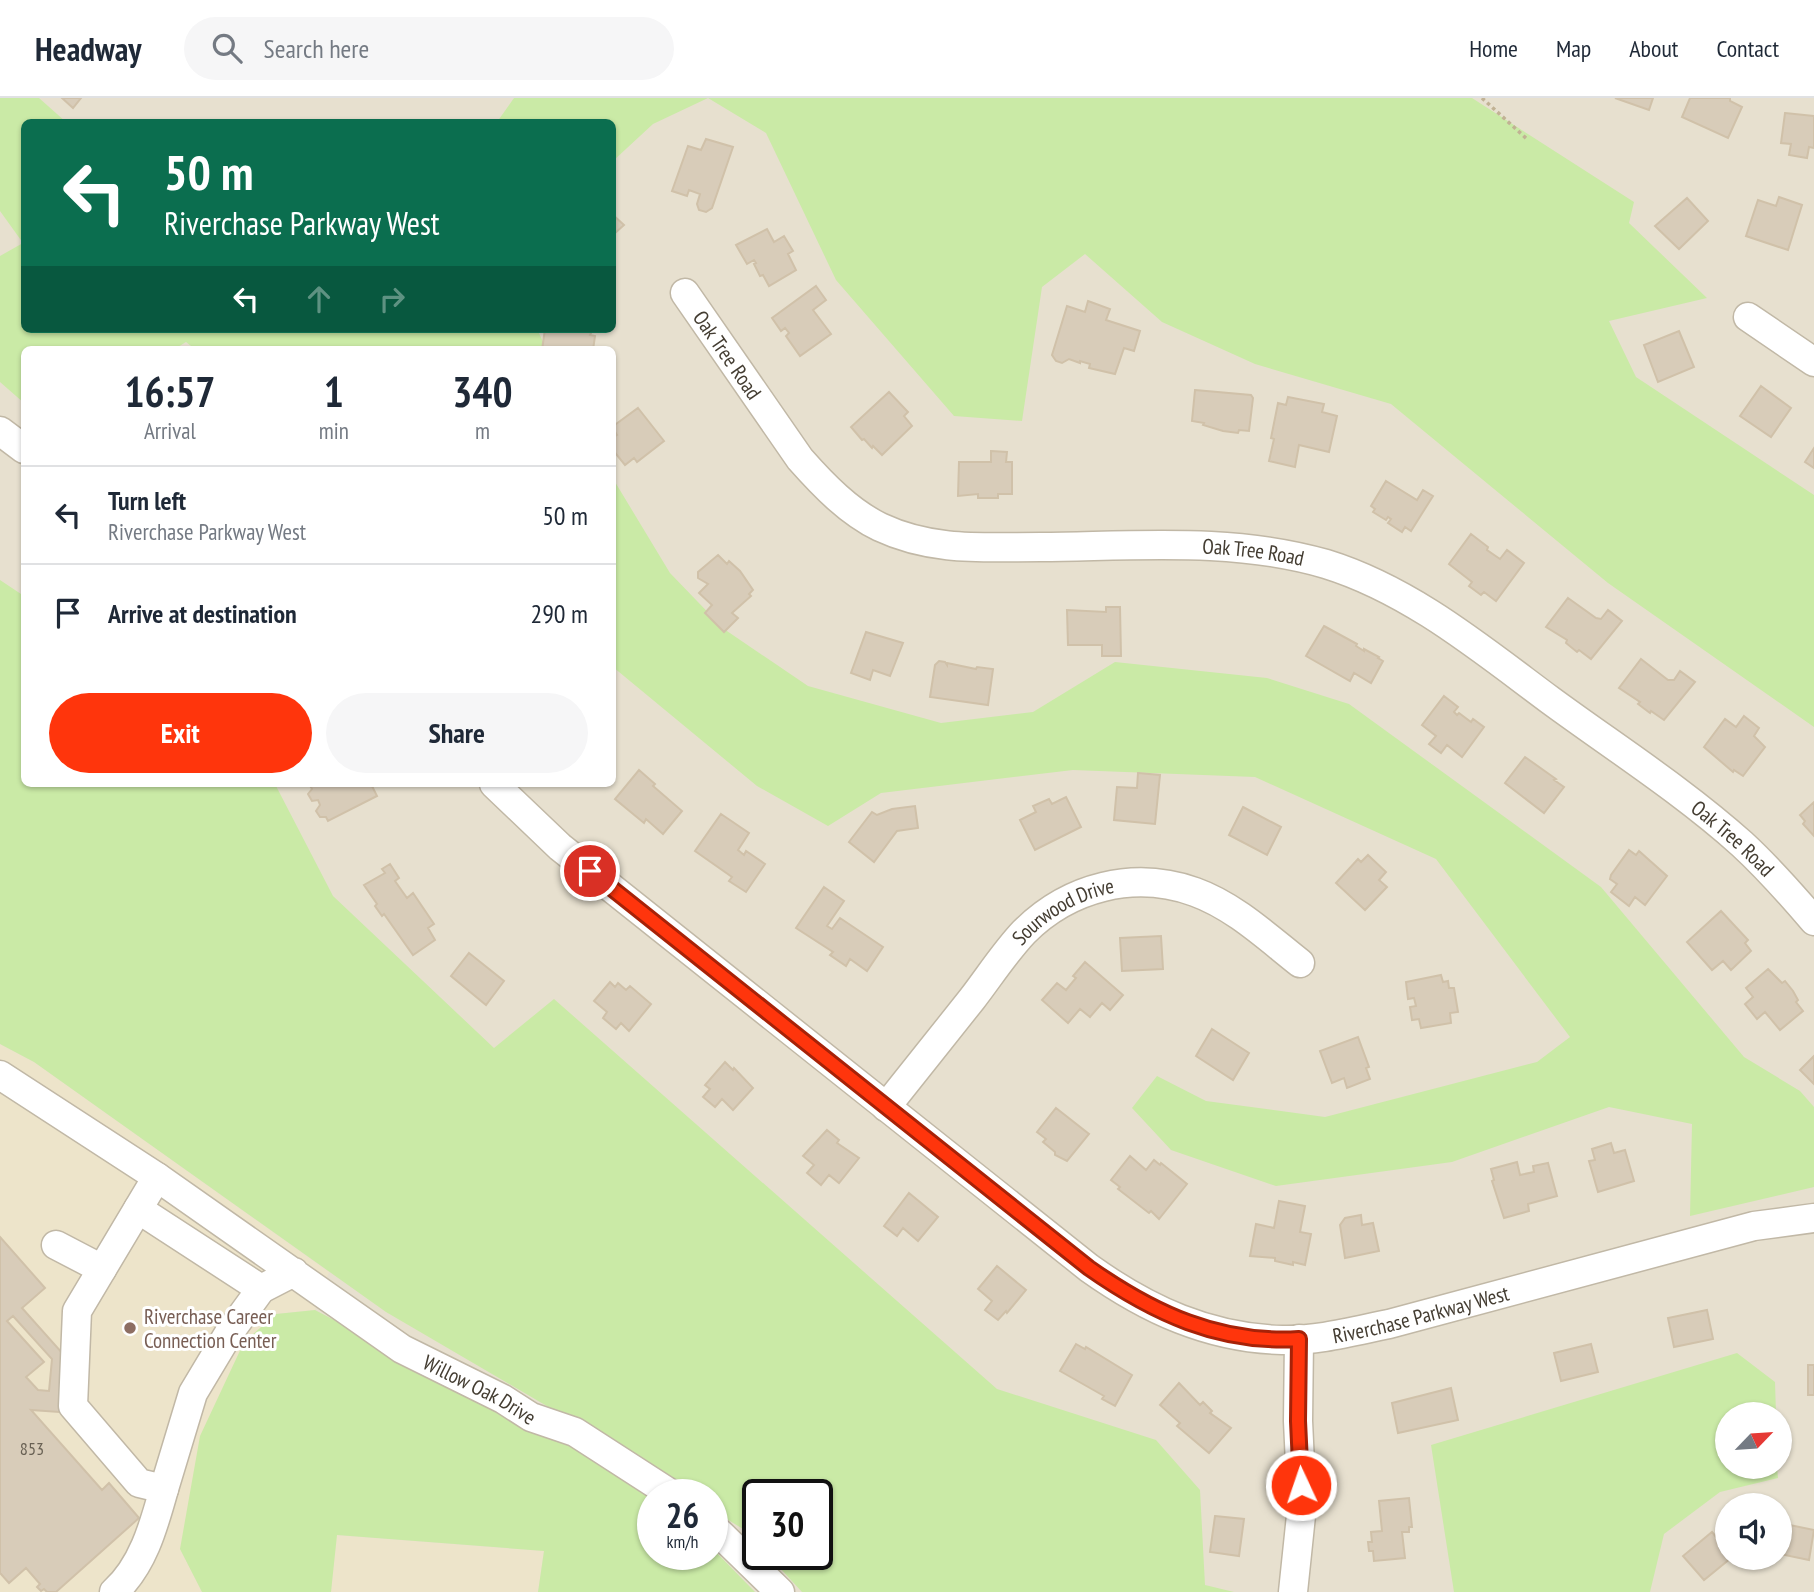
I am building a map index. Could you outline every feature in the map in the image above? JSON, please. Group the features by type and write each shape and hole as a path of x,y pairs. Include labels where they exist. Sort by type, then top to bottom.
{"street":[{"name":"Oak Tree Road","path":"685,293 800,459 839,499 881,527 927,542 979,549 1222,545 1297,556 1355,576 1390,591 1448,625 1700,809 1769,871 1814,921"},
{"path":"1748,317 1814,362"},
{"path":"0,431 21,447"},
{"name":"Riverchase Parkway West","path":"497,787 560,847 1089,1268 1128,1295 1170,1316 1213,1330 1249,1337 1299,1339 1342,1334 1389,1324 1742,1229 1814,1218"},
{"name":"Sourwood Drive","path":"886,1107 1023,934 1059,904 1104,886 1130,882 1159,883 1195,892 1243,918 1300,963"},
{"name":"Willow Oak Drive","path":"0,1075 157,1177 402,1349 503,1399 531,1417 575,1432 648,1479"},
{"path":"157,1177 77,1311 73,1406 139,1483 164,1489"},
{"path":"138,1209 261,1289"},
{"path":"56,1245 102,1269"},
{"path":"114,1592 126,1581 153,1531 193,1393 236,1321 261,1289 294,1272"},
{"path":"1293,1592 1302,1506 1298,1421 1299,1339"},
{"path":"728,1542 780,1592"}],"path":[{"path":"1482,98 1528,140"}],"shaded area":[{"path":"0,98 1814,98 1814,1592 0,1592"},
{"name":"Riverchase Career Connection Center","path":"0,1044 34,1062 329,1272 315,1310 276,1314 180,1549 202,1592 0,1592"},
{"path":"336,1535 544,1551 538,1592 331,1592"}],"green space":[{"path":"0,98 39,98 63,119 21,119 21,240 0,211"},
{"path":"514,98 708,98 653,124 616,158 616,119 499,119"},
{"path":"708,98 1472,98 1634,202 1629,223 1707,298 1609,321 1636,377 1814,495 1814,727 1608,583 1391,404 1255,364 1162,322 1085,254 1042,287 1022,421 954,416 836,280 766,133"},
{"path":"21,244 21,333 539,333 545,346 191,346 186,342 180,346 21,346 21,400 0,382 0,256"},
{"path":"616,484 670,573 724,629 808,686 941,723 1033,712 1115,662 1267,678 1349,704 1601,887 1744,1057 1800,1091 1814,1107 1814,1187 1690,1216 1692,1124 1609,1107 1452,1162 1276,1186 1171,1150 1132,1108 1157,1076 1206,1101 1325,1117 1537,1062 1570,1037 1436,859 1255,777 1073,770 881,793 828,826 757,786 616,669"},
{"path":"0,580 21,594 21,787 277,787 333,896 494,1048 554,999 997,1389 1156,1440 1200,1490 1205,1585 1234,1592 802,1592 782,1570 833,1570 833,1479 742,1479 742,1528 728,1520 728,1479 664,1479 557,1412 386,1312 34,1062 0,1044"},
{"path":"315,1310 581,1449 637,1487 637,1570 728,1570 728,1564 755,1592 538,1592 544,1551 337,1535 331,1592 202,1592 180,1549 200,1436 244,1342 276,1314"},
{"path":"1737,1353 1775,1382 1776,1402 1715,1402 1715,1479 1774,1479 1715,1493 1715,1496 1664,1534 1650,1592 1454,1592 1431,1445"}],"building":[{"path":"62,98 81,98 73,108"},
{"path":"1615,98 1653,98 1649,110"},
{"path":"1690,98 1730,98 1730,101 1742,107 1728,138 1682,117"},
{"path":"1785,113 1814,116 1814,148 1809,147 1807,158 1789,155 1791,144 1781,143"},
{"path":"706,139 733,147 712,208 706,212 699,210 697,204 700,194 689,190 687,196 672,191 688,146 701,150"},
{"path":"1779,197 1802,205 1788,250 1746,236 1758,200 1776,206"},
{"path":"1687,198 1708,221 1679,249 1655,226"},
{"path":"616,218 624,225 616,232"},
{"path":"767,229 774,242 784,236 793,251 788,254 796,270 769,286 763,275 760,276 754,260 747,264 736,245"},
{"path":"816,286 826,300 813,310 831,334 800,356 786,336 789,333 785,328 781,331 772,318"},
{"path":"1088,301 1110,309 1106,320 1140,331 1134,351 1124,348 1115,374 1089,368 1090,364 1080,361 1069,359 1062,363 1056,361 1052,355 1067,306 1085,312"},
{"path":"1679,331 1694,367 1658,382 1644,345"},
{"path":"544,333 591,333 590,335 595,336 594,346 543,346"},
{"path":"1761,386 1791,408 1771,437 1740,416"},
{"path":"1195,390 1251,395 1253,398 1249,431 1223,431 1192,421"},
{"path":"889,392 908,412 904,416 912,426 882,455 862,440 851,427"},
{"path":"1288,397 1324,404 1322,412 1337,416 1329,452 1299,445 1295,467 1269,461 1278,403 1286,405"},
{"path":"638,408 664,441 637,462 634,458 625,465 616,454 616,424"},
{"path":"1814,448 1814,468 1805,462"},
{"path":"991,451 1007,452 1006,462 1012,462 1012,494 998,494 998,498 978,498 978,494 958,496 959,462 991,462"},
{"path":"1386,481 1417,500 1423,490 1433,496 1411,531 1405,527 1402,532 1388,523 1391,519 1388,517 1386,520 1373,512 1375,509 1371,506"},
{"path":"1471,534 1500,559 1507,550 1524,563 1496,601 1469,586 1472,582 1449,564"},
{"path":"718,555 740,571 753,590 749,594 751,596 732,613 738,618 724,632 705,613 712,605 699,593 708,584 698,578 698,572"},
{"path":"1568,598 1596,618 1601,619 1608,610 1622,621 1591,659 1579,650 1577,652 1566,643 1567,640 1546,627"},
{"path":"1106,607 1120,607 1121,656 1102,656 1102,645 1068,645 1067,610 1106,612"},
{"path":"1324,626 1383,661 1371,683 1354,673 1350,681 1306,656"},
{"path":"866,632 903,643 890,676 873,670 870,680 851,673"},
{"path":"1641,659 1668,680 1674,680 1680,671 1695,682 1664,720 1651,711 1650,713 1638,704 1640,702 1619,688"},
{"path":"939,661 947,665 993,669 988,705 930,697 935,665"},
{"path":"1444,696 1458,707 1454,712 1457,715 1459,713 1471,722 1473,719 1484,727 1462,757 1447,745 1441,753 1429,744 1436,736 1422,725"},
{"path":"1744,716 1759,728 1754,736 1765,747 1743,776 1734,770 1733,772 1704,747 1725,719 1736,727"},
{"path":"1525,757 1564,787 1544,813 1505,783"},
{"path":"639,770 682,811 663,834 646,819 644,823 615,799"},
{"path":"1138,773 1160,775 1155,824 1114,820 1117,787 1137,788"},
{"path":"311,787 372,787 377,796 328,821 316,811 320,805 318,800 312,801 308,794"},
{"path":"1066,797 1081,827 1035,850 1020,820 1036,812 1033,806 1049,799 1052,804"},
{"path":"1814,802 1814,836 1803,824 1805,821 1800,815"},
{"path":"915,806 918,828 897,831 874,862 849,842 872,812 877,815 892,809"},
{"path":"1243,807 1281,827 1267,855 1229,835"},
{"path":"721,814 749,833 738,850 744,855 746,851 765,864 746,892 729,881 732,877 695,851"},
{"path":"1629,850 1636,855 1639,851 1667,876 1645,905 1635,897 1629,906 1611,892 1617,884 1610,879 1611,875"},
{"path":"1368,855 1386,872 1379,880 1387,887 1365,910 1336,883 1358,859 1361,862"},
{"path":"390,864 399,878 395,881 407,898 413,893 434,924 428,928 435,940 413,955 384,914 382,916 375,906 377,904 364,885 385,873 382,869"},
{"path":"824,887 844,901 827,926 832,929 840,918 883,947 867,971 850,959 846,966 830,955 833,952 796,928"},
{"path":"1721,911 1748,940 1745,943 1751,951 1731,970 1723,961 1712,970 1687,942"},
{"path":"1161,936 1163,969 1122,971 1120,938"},
{"path":"469,953 504,981 486,1005 451,976"},
{"path":"1085,962 1123,995 1110,1010 1102,1003 1090,1017 1080,1009 1068,1023 1042,1000 1057,983 1066,990"},
{"path":"1768,969 1782,983 1785,981 1803,1011 1780,1030 1765,1012 1757,1019 1745,1004 1753,997 1746,988"},
{"path":"1441,975 1443,982 1448,981 1449,988 1454,988 1458,1012 1450,1013 1451,1023 1421,1028 1419,1019 1412,1020 1410,1007 1416,1006 1414,998 1408,999 1406,982"},
{"path":"610,982 615,987 618,983 626,990 630,986 651,1004 629,1031 621,1023 616,1029 603,1018 607,1012 594,1001"},
{"path":"1212,1029 1249,1053 1233,1080 1196,1056"},
{"path":"1358,1037 1369,1067 1366,1068 1370,1079 1347,1088 1344,1078 1332,1083 1320,1051"},
{"path":"1814,1056 1814,1084 1800,1070"},
{"path":"725,1062 753,1088 733,1110 722,1099 715,1107 703,1097 710,1089 705,1085"},
{"path":"1056,1108 1089,1134 1067,1161 1055,1155 1043,1142 1046,1139 1037,1132"},
{"path":"827,1130 839,1140 837,1143 859,1158 839,1183 829,1175 821,1185 807,1173 814,1165 803,1156"},
{"path":"1611,1143 1614,1153 1625,1150 1634,1181 1598,1192 1589,1161 1595,1160 1592,1149"},
{"path":"1130,1156 1146,1170 1154,1160 1160,1165 1161,1163 1187,1184 1159,1219 1118,1189 1120,1187 1111,1180"},
{"path":"1517,1162 1520,1175 1534,1172 1533,1166 1548,1163 1557,1196 1528,1204 1529,1211 1504,1218 1492,1181 1491,1169"},
{"path":"909,1193 938,1217 918,1241 903,1228 897,1236 884,1226"},
{"path":"1279,1201 1305,1206 1300,1232 1311,1234 1305,1265 1250,1256 1256,1224 1274,1228"},
{"path":"1361,1215 1362,1225 1373,1223 1379,1251 1345,1258 1340,1225 1345,1218"},
{"path":"0,1237 45,1288 22,1308 64,1355 59,1412 31,1410 102,1490 109,1483 139,1518 56,1592 47,1592 44,1589 41,1591 37,1587 40,1584 26,1568 9,1583 0,1573","holes":["13,1316 52,1359 49,1391 38,1390 26,1377 44,1362 7,1321"]},
{"path":"997,1266 1026,1290 998,1320 985,1310 992,1301 978,1289"},
{"path":"1707,1310 1713,1339 1674,1347 1668,1318"},
{"path":"1076,1344 1085,1349 1086,1347 1132,1375 1115,1406 1102,1399 1104,1396 1060,1371"},
{"path":"1591,1344 1598,1372 1561,1381 1554,1353"},
{"path":"1808,1365 1814,1365 1814,1395 1808,1395"},
{"path":"1179,1383 1200,1405 1203,1402 1212,1411 1210,1413 1231,1428 1209,1453 1177,1426 1180,1423 1160,1405"},
{"path":"1451,1388 1458,1420 1398,1433 1392,1403"},
{"path":"1409,1498 1412,1527 1409,1527 1409,1532 1402,1532 1405,1558 1374,1561 1368,1542 1372,1542 1371,1532 1382,1531 1379,1501"},
{"path":"1215,1516 1244,1519 1239,1556 1210,1552"},
{"path":"1792,1525 1814,1530 1809,1560 1792,1556"},
{"path":"1712,1532 1715,1536 1716,1570 1704,1580 1683,1556"}],"place":[{"name":"Riverchase Career Connection Center","path":"130,1328"}],"route":[{"path":"590,871 1089,1268 1128,1295 1170,1316 1213,1330 1238,1336 1299,1339 1298,1421 1301,1485"}]}
